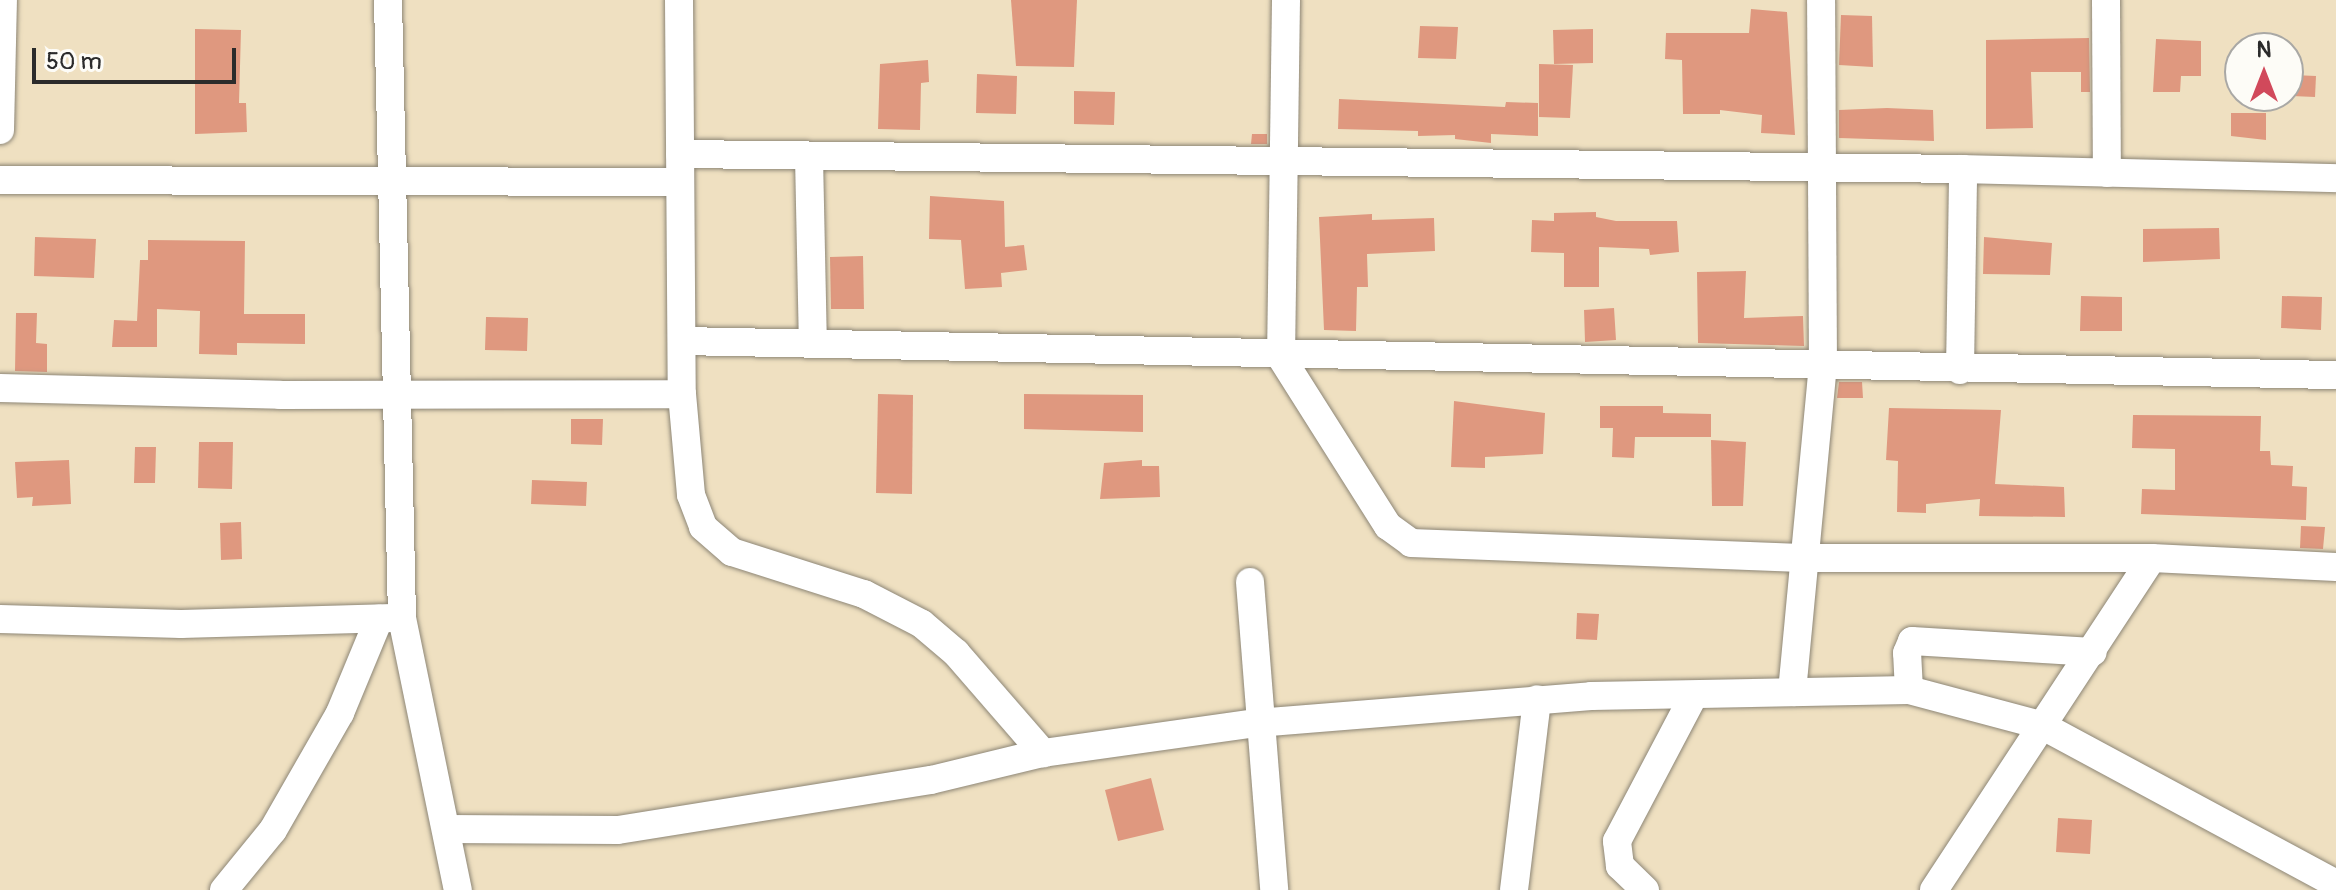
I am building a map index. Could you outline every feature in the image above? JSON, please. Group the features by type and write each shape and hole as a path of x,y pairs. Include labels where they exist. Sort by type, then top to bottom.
{"street":[{"path":"0,130 3,0"},
{"path":"388,0 399,395 390,619 446,829 458,890"},
{"path":"679,0 682,394 691,495 703,527 732,552 864,594 922,624 956,653 1043,753"},
{"path":"1286,0 1281,357 1388,526 1411,543 1808,558 2152,558 2336,567"},
{"path":"1792,692 1808,558 1823,367 1821,0"},
{"path":"2106,0 2107,173"},
{"path":"0,180 393,179 680,168 809,157 1821,170 1963,169 2336,178"},
{"path":"809,157 813,343"},
{"path":"1960,370 1963,169"},
{"path":"682,341 1281,357 2336,375"},
{"path":"0,388 399,395 682,394"},
{"path":"1934,890 2152,558"},
{"path":"1250,582 1257,723 1274,890"},
{"path":"0,619 181,624 390,619"},
{"path":"224,890 273,830 390,619"},
{"path":"1909,690 1907,653 1912,641 2093,652"},
{"path":"446,829 618,830 931,780 1043,753 1257,723 1537,699 1909,690 2041,725 2336,884"},
{"path":"1645,890 1620,866 1617,841 1693,697"},
{"path":"1514,890 1537,699"}],"building":[{"path":"1011,0 1077,0 1074,67 1016,66"},
{"path":"1751,9 1787,12 1795,135 1761,133 1762,115 1720,110 1720,114 1683,114 1682,60 1665,59 1666,33 1749,33"},
{"path":"1841,15 1872,16 1873,67 1839,65"},
{"path":"1420,26 1458,27 1456,59 1418,58"},
{"path":"195,29 241,30 239,103 246,103 247,132 195,134"},
{"path":"1593,29 1593,63 1554,64 1553,30"},
{"path":"2089,38 2090,92 2081,92 2081,72 2031,72 2033,128 1986,129 1986,40"},
{"path":"2156,39 2201,41 2201,76 2181,76 2180,92 2153,92"},
{"path":"928,60 929,82 921,83 920,130 878,129 880,64"},
{"path":"1539,64 1573,65 1570,118 1539,117"},
{"path":"977,74 1017,76 1016,114 976,113"},
{"path":"2304,75 2316,76 2315,97 2304,97"},
{"path":"1074,91 1115,92 1114,125 1074,124"},
{"path":"1339,99 1505,107 1506,102 1538,103 1538,136 1491,134 1491,143 1455,139 1455,135 1418,136 1418,131 1338,129"},
{"path":"1839,110 1933,110 1934,141 1839,138"},
{"path":"2231,113 2266,113 2266,140 2231,136"},
{"path":"1252,134 1267,134 1267,144 1251,144"},
{"path":"930,196 1004,201 1005,247 1024,245 1027,270 1001,273 1002,287 965,289 961,240 929,239"},
{"path":"1596,212 1596,217 1616,221 1677,221 1679,252 1650,255 1649,249 1599,247 1599,287 1564,287 1564,253 1531,252 1532,220 1554,221 1554,213"},
{"path":"1372,214 1372,220 1434,218 1435,251 1367,254 1368,287 1357,287 1356,331 1324,330 1319,217"},
{"path":"2219,228 2220,259 2143,262 2143,229"},
{"path":"35,237 96,239 94,278 34,276"},
{"path":"1984,237 2052,243 2050,275 1983,274"},
{"path":"148,240 245,241 244,314 305,314 305,344 237,343 237,355 199,354 200,311 157,309 157,347 112,347 114,320 137,321 140,260 148,260"},
{"path":"863,256 864,309 831,309 830,257"},
{"path":"1746,271 1744,318 1803,316 1804,346 1698,343 1697,272"},
{"path":"2081,296 2122,297 2122,331 2080,331"},
{"path":"2282,296 2322,297 2321,330 2281,328"},
{"path":"1614,308 1616,340 1585,342 1584,310"},
{"path":"16,313 37,313 36,343 47,344 47,372 15,371"},
{"path":"486,317 528,318 527,351 485,350"},
{"path":"1839,382 1862,382 1863,398 1837,398"},
{"path":"878,394 913,395 912,494 876,493"},
{"path":"1024,394 1143,395 1143,432 1024,429"},
{"path":"1454,401 1545,413 1543,454 1485,457 1485,468 1451,467"},
{"path":"1600,406 1663,406 1663,413 1711,414 1711,437 1635,437 1634,458 1612,457 1613,428 1600,428"},
{"path":"1889,408 2001,410 1995,484 2064,487 2065,517 1979,516 1980,499 1926,504 1926,513 1897,512 1898,461 1886,460"},
{"path":"2133,415 2261,416 2260,451 2270,451 2271,465 2293,466 2292,486 2307,487 2306,520 2141,514 2142,489 2175,490 2175,449 2132,448"},
{"path":"571,419 603,419 602,445 571,444"},
{"path":"1711,440 1746,442 1743,506 1712,506"},
{"path":"199,442 233,442 232,489 198,488"},
{"path":"135,447 156,447 155,483 134,483"},
{"path":"69,460 71,504 32,506 33,497 17,498 15,462"},
{"path":"1142,460 1142,466 1159,466 1160,497 1100,499 1104,463"},
{"path":"532,480 587,482 586,506 531,504"},
{"path":"241,522 242,559 221,560 220,523"},
{"path":"2301,526 2325,527 2323,549 2300,548"},
{"path":"1577,613 1599,614 1597,640 1576,639"},
{"path":"1151,778 1164,830 1118,841 1105,790"},
{"path":"2058,818 2092,820 2090,854 2056,852"}]}
